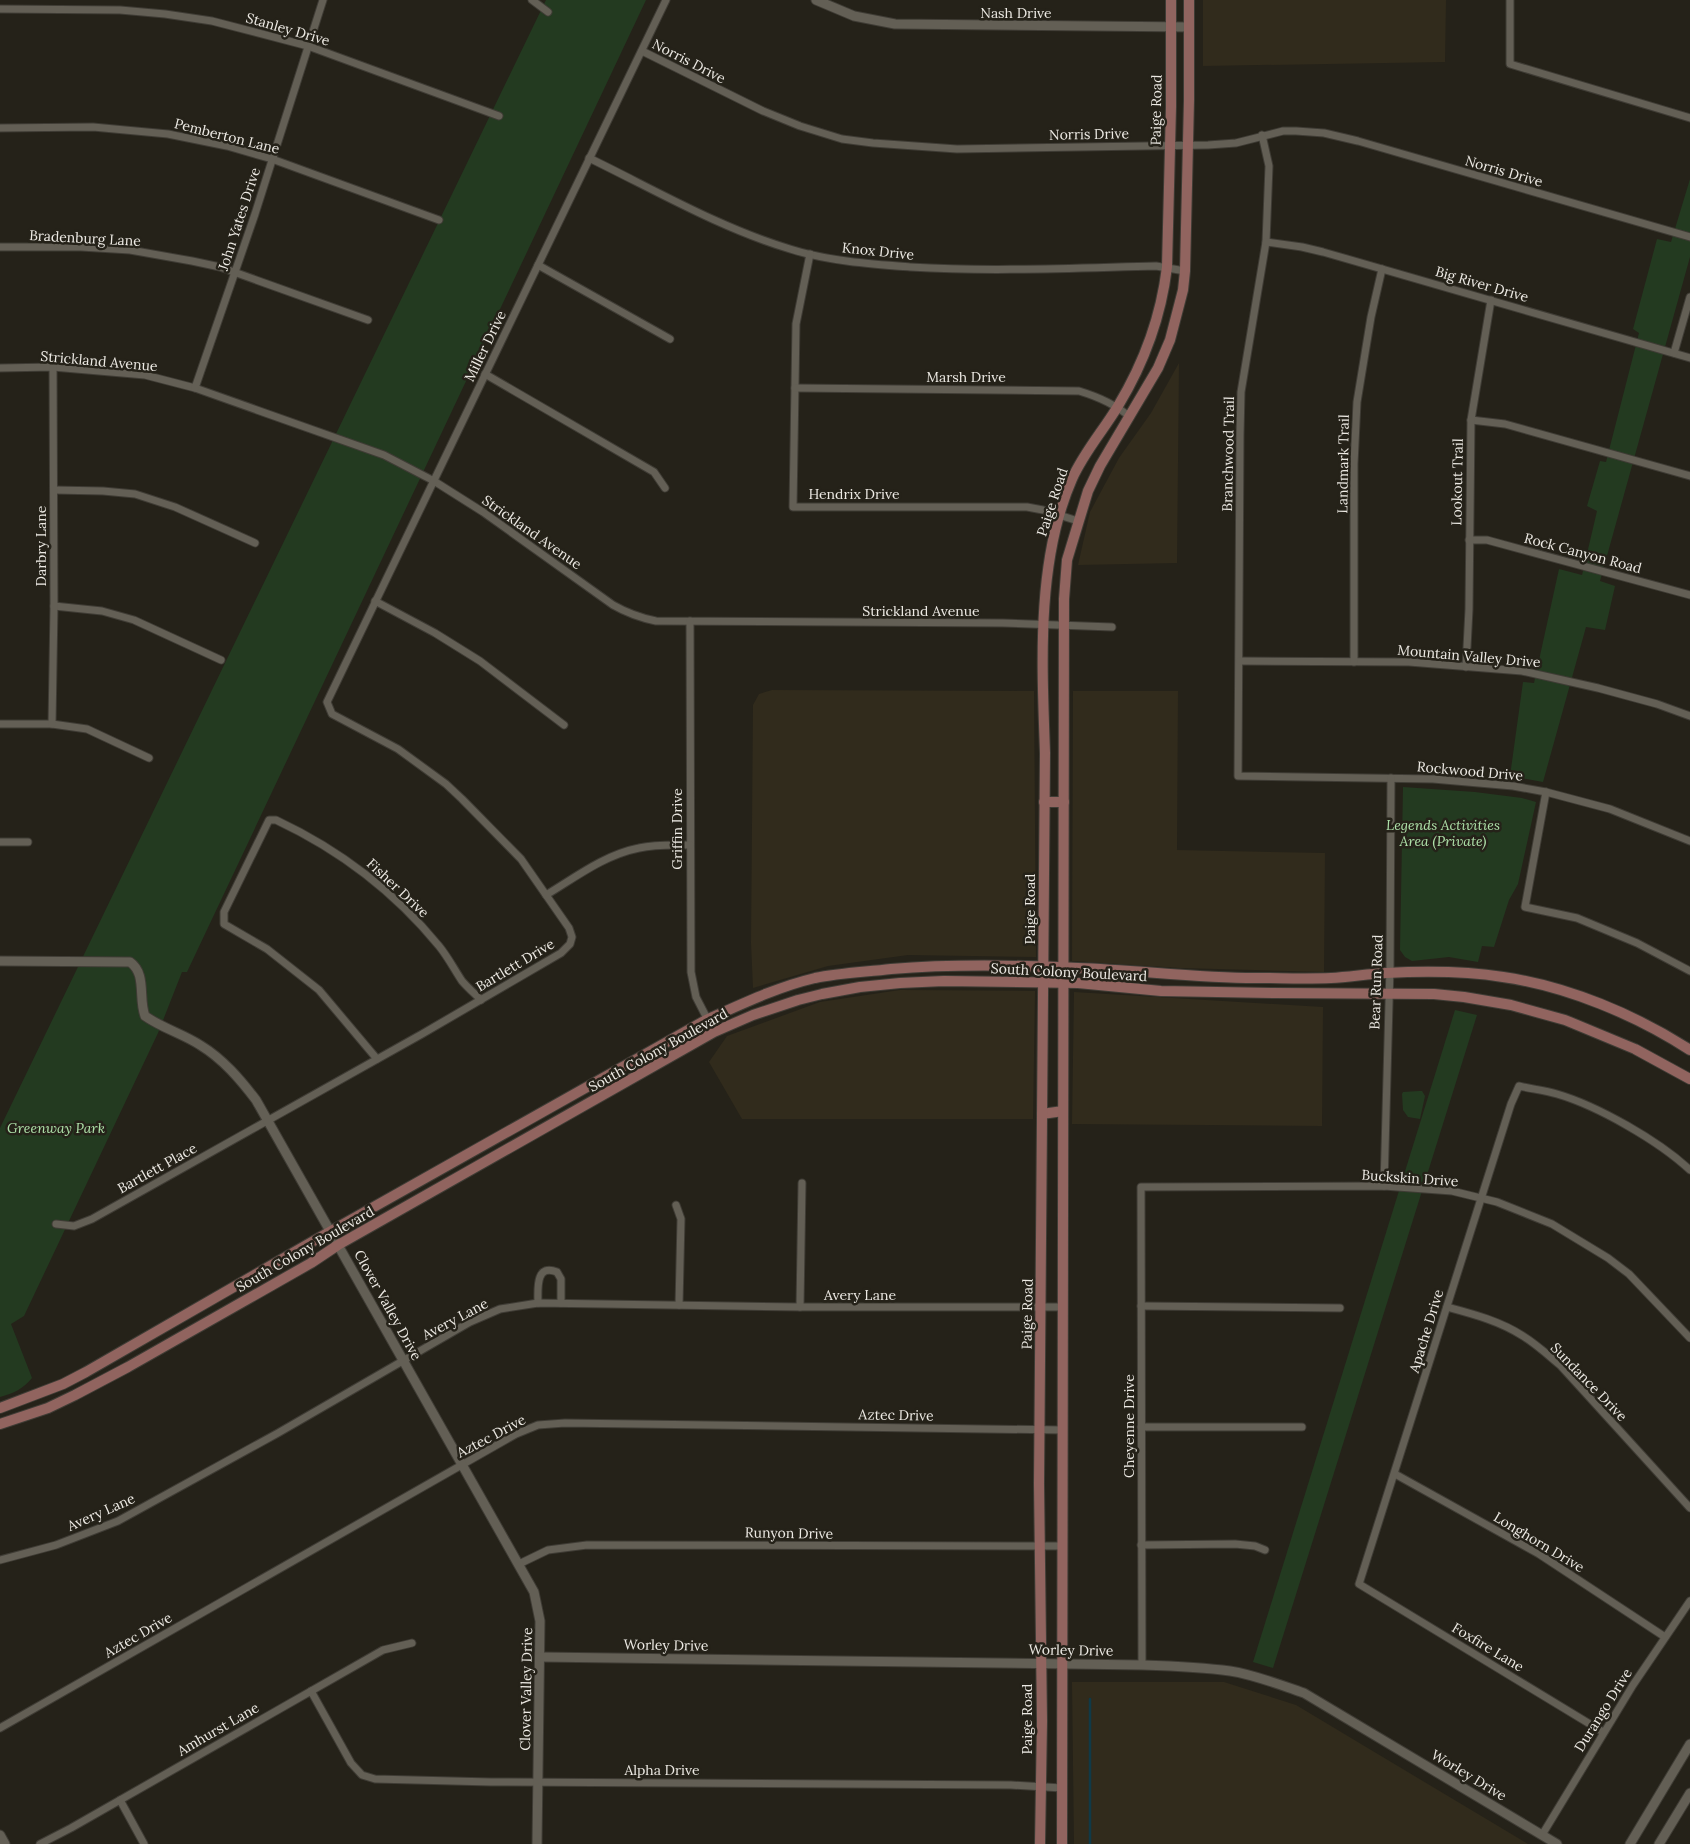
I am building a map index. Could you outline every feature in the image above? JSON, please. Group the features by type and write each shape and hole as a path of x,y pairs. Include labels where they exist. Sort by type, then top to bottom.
{"main road":[{"name":"Paige Road","path":"1040,1844 1040,1430 1044,983 1043,684 1047,581 1054,536 1071,480 1082,459 1118,406 1138,370 1150,340 1164,289 1167,267 1170,146 1171,0"},
{"path":"1062,1844 1064,599 1067,560 1088,491 1100,466 1158,368 1170,340 1183,290 1188,145 1189,0"},
{"path":"1044,802 1064,802"},
{"name":"South Colony Boulevard","path":"0,1408 64,1384 86,1372 706,1020 762,995 816,978 858,972 922,967 1063,967 1257,978 1332,978 1390,973 1456,972 1503,977 1566,992 1626,1015 1690,1050"},
{"path":"858,972 860,987"},
{"path":"1168,974 1172,983 1180,991"},
{"path":"1256,993 1257,978"},
{"name":"South Colony Boulevard","path":"0,1424 48,1408 96,1384 714,1032 753,1015 822,994 860,987 944,981 1044,983 1180,991 1434,994 1464,997 1539,1012 1605,1035 1656,1059 1690,1080"},
{"path":"782,988 798,1000"},
{"path":"552,1107 559,1120"},
{"path":"1042,1114 1062,1110"}],"street":[{"name":"John Yates Drive","path":"195,388 323,0"},
{"path":"532,0 548,12"},
{"name":"Miller Drive","path":"327,702 666,0"},
{"name":"Nash Drive","path":"816,0 854,16 895,24 1189,27"},
{"path":"1510,0 1510,64 1690,118"},
{"name":"Stanley Drive","path":"0,9 120,10 165,14 220,23 308,46 499,116"},
{"name":"Norris Drive","path":"642,51 763,111 800,126 842,139 900,146 957,149 1170,146 1236,142 1283,131 1324,133 1690,237"},
{"name":"Pemberton Lane","path":"0,128 93,127 168,134 226,146 272,159 438,220"},
{"name":"Branchwood Trail","path":"1238,776 1240,661 1238,552 1241,392 1266,242 1269,166 1262,135"},
{"name":"Knox Drive","path":"590,158 722,223 782,246 810,254 880,265 950,270 1167,267 1185,271"},
{"name":"Big River Drive","path":"1266,242 1302,247 1690,358"},
{"name":"Bradenburg Lane","path":"0,247 130,250 220,266 368,320"},
{"name":"Hendrix Drive","path":"810,254 796,324 793,507 1027,507 1078,521"},
{"path":"538,265 670,339"},
{"name":"Landmark Trail","path":"1354,662 1354,464 1357,402 1371,317 1382,270"},
{"path":"1674,353 1690,297"},
{"name":"Lookout Trail","path":"1466,667 1470,609 1471,420 1491,300"},
{"name":"Strickland Avenue","path":"0,368 53,367 145,375 195,388 384,455 434,481 483,512 622,611 656,621 1112,627"},
{"name":"Darbry Lane","path":"52,724 54,606 53,367"},
{"path":"485,374 654,472 665,488"},
{"name":"Marsh Drive","path":"795,388 1079,391 1118,406 1130,417"},
{"path":"1471,420 1504,424 1690,476"},
{"path":"54,490 135,494 175,507 256,543"},
{"name":"Rock Canyon Road","path":"1469,540 1487,540 1690,595"},
{"path":"375,601 435,633 480,661 564,725"},
{"path":"54,606 102,611 134,620 221,660"},
{"name":"Griffin Drive","path":"690,621 691,972 696,997 706,1020 714,1032"},
{"name":"Mountain Valley Drive","path":"1240,661 1409,662 1522,671 1657,704 1690,716"},
{"name":"Bartlett Drive","path":"268,1120 561,953 570,944 572,937 569,928 520,860 501,837 446,784 398,749 332,714 327,702"},
{"path":"0,724 52,724 87,729 149,758"},
{"name":"Rockwood Drive","path":"1238,776 1468,781 1546,792 1610,809 1690,841"},
{"name":"Bear Run Road","path":"1384,1186 1390,973 1391,778"},
{"path":"1546,792 1525,907 1577,918 1637,942 1690,971"},
{"name":"Fisher Drive","path":"377,1059 319,990 267,949 224,924 224,912 268,820 276,820 318,840 354,864 391,894 439,946 464,983 481,1000"},
{"path":"0,842 28,842"},
{"path":"546,894 593,865 626,852 639,848 666,845 690,845"},
{"name":"Clover Valley Drive","path":"0,961 130,962 136,966 140,975 141,1006 144,1016 200,1044 214,1054 256,1100 537,1599 540,1621 537,1844"},
{"name":"Apache Drive","path":"1359,1584 1511,1104 1519,1086 1556,1094 1608,1115 1689,1168"},
{"name":"Bartlett Place","path":"56,1224 74,1226 92,1219 268,1120"},
{"path":"800,1307 802,1183"},
{"name":"Buckskin Drive","path":"1141,1187 1384,1186 1452,1191 1481,1198 1523,1211 1579,1239 1629,1274 1690,1338"},
{"name":"Cheyenne Drive","path":"1141,1187 1142,1665"},
{"path":"676,1205 681,1219 679,1305"},
{"path":"538,1303 539,1279 543,1273 550,1270 557,1272 561,1279 561,1304"},
{"name":"Avery Lane","path":"0,1560 56,1545 118,1520 278,1433 484,1316 519,1305 538,1303 1062,1308"},
{"path":"1141,1306 1340,1308"},
{"name":"Sundance Drive","path":"1447,1307 1486,1318 1504,1326 1523,1336 1560,1364 1690,1508"},
{"name":"Aztec Drive","path":"0,1728 529,1428 552,1423 1062,1430"},
{"path":"1142,1427 1302,1428"},
{"name":"Longhorn Drive","path":"1395,1474 1539,1554 1665,1638"},
{"path":"1142,1545 1235,1544 1255,1546 1265,1550"},
{"name":"Runyon Drive","path":"519,1564 548,1550 587,1545 1062,1546"},
{"name":"Foxfire Lane","path":"1359,1584 1604,1732"},
{"name":"Durango Drive","path":"1542,1835 1604,1732 1690,1600"},
{"name":"Amhurst Lane","path":"40,1844 383,1650 412,1643"},
{"name":"Worley Drive","path":"540,1657 1142,1665 1184,1666 1231,1671 1260,1678 1304,1693 1557,1844"},
{"name":"Alpha Drive","path":"310,1691 351,1763 362,1775 375,1780 1062,1788"},
{"path":"1630,1844 1690,1744"},
{"path":"1660,1844 1690,1793"},
{"path":"120,1800 144,1844"},
{"path":"0,1835 5,1844"}],"shaded area":[{"path":"1203,0 1446,0 1445,62 1203,66"},
{"path":"1179,363 1177,563 1078,565 1090,512 1119,458 1151,413"},
{"path":"772,690 1034,691 1036,957 908,955 828,966 753,988 751,943 753,705 759,694"},
{"path":"1073,691 1178,691 1177,850 1325,853 1324,972 1180,968 1072,961"},
{"path":"900,990 1035,991 1033,1119 742,1119 709,1062 727,1036 820,1002"},
{"path":"1074,992 1323,1007 1322,1126 1072,1124"},
{"path":"1072,1682 1224,1682 1296,1705 1528,1844 1074,1844"}],"green space":[{"name":"Greenway Park","path":"546,0 646,0 187,972 182,972 158,1033 24,1316 11,1324 32,1378 18,1390 0,1397 0,1128"},
{"path":"1690,179 1690,257 1600,581 1615,586 1605,630 1586,627 1543,782 1510,776 1523,682 1534,683 1559,569 1582,575 1597,511 1587,506 1600,461 1606,462 1639,333 1633,329 1657,239 1671,242"},
{"name":"Legends Activities Area (Private)","path":"1403,787 1475,792 1522,798 1536,802 1518,884 1509,900 1494,947 1482,946 1478,962 1449,957 1412,961 1405,957 1400,950"},
{"path":"1455,1010 1477,1015 1273,1668 1253,1662"},
{"path":"1422,1091 1425,1096 1420,1119 1408,1117 1403,1110 1403,1092"}],"waterway":[{"path":"1090,1699 1090,1844"}]}
